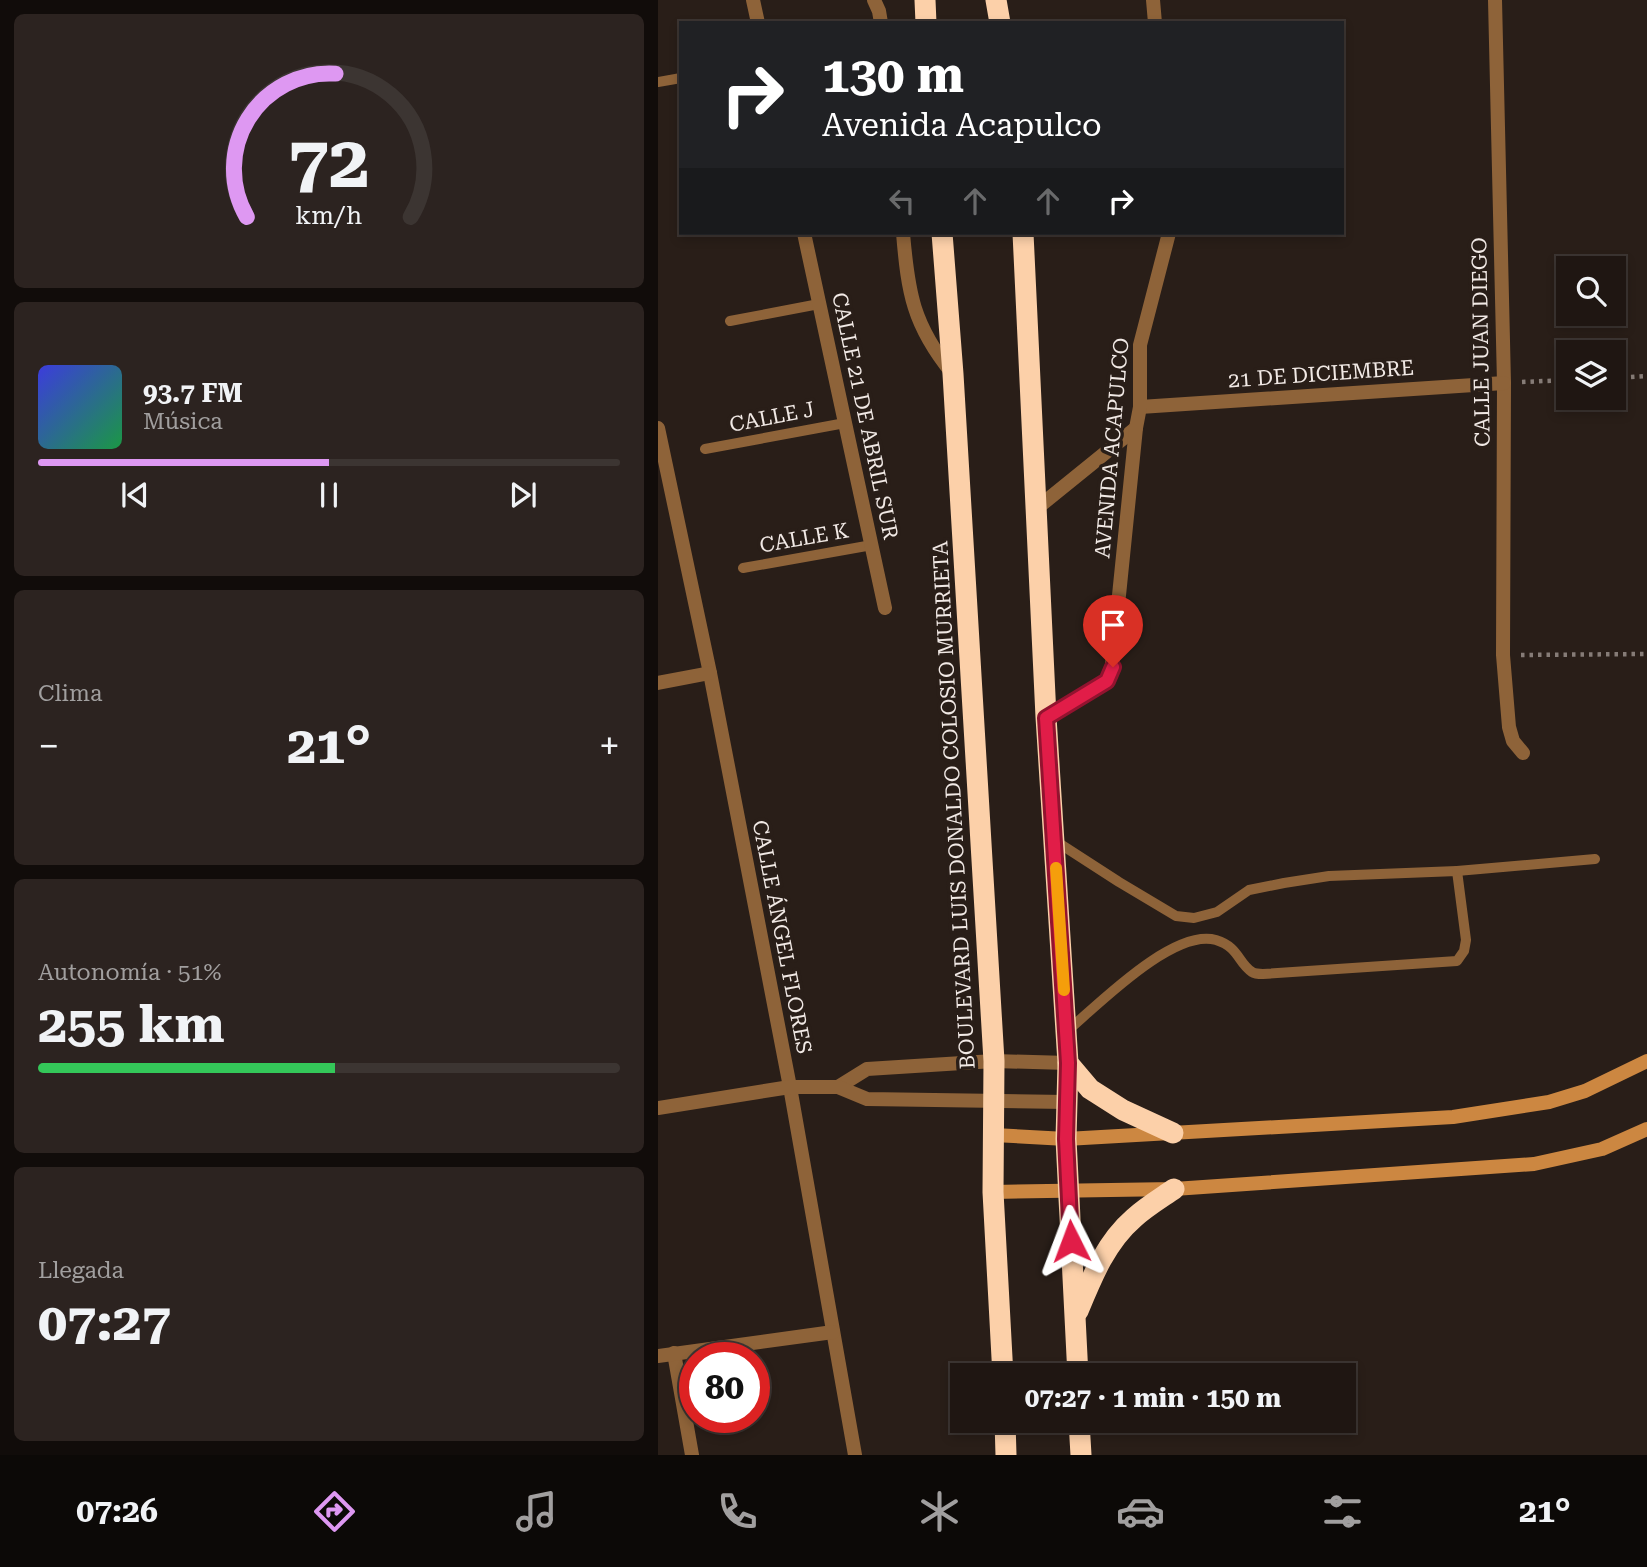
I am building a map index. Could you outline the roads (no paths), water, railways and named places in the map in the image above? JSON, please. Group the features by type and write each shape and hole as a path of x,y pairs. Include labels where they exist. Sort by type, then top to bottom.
{"highway":[{"path":"925,0 926,21"},
{"path":"996,0 1000,21"},
{"name":"BOULEVARD LUIS DONALDO COLOSIO MURRIETA","path":"942,235 953,374 994,1061 993,1192 1002,1363"},
{"path":"1023,235 1046,718 1068,1063 1066,1139 1077,1363"},
{"path":"1068,1063 1090,1089 1122,1110 1173,1133"},
{"path":"1075,1316 1095,1271 1115,1237 1134,1217 1174,1189"},
{"path":"1005,1433 1006,1455"},
{"path":"1080,1433 1081,1455"}],"street":[{"path":"753,0 758,21"},
{"path":"874,0 880,11 881,21"},
{"path":"1153,0 1155,21"},
{"name":"CALLE JUAN DIEGO","path":"1495,0 1504,383 1503,655 1509,727 1513,741 1523,753"},
{"name":"CALLE 21 DE ABRIL SUR","path":"804,235 886,608"},
{"path":"903,235 912,306 933,350 953,374"},
{"name":"AVENIDA ACAPULCO","path":"1046,718 1107,681 1111,674 1140,407 1140,345 1169,235"},
{"name":"21 DE DICIEMBRE","path":"1140,407 1504,383"},
{"name":"CALLE ÁNGEL FLORES","path":"658,428 710,673 790,1087 855,1455"},
{"path":"1036,509 1136,428"},
{"path":"658,683 710,673"},
{"path":"994,1135 1066,1139 1453,1117 1549,1102 1585,1091 1647,1060"},
{"path":"838,1087 867,1069 994,1061 1068,1063"},
{"path":"658,1108 790,1087 838,1087 867,1099 1066,1102"},
{"path":"993,1192 1174,1189 1534,1164 1602,1149 1647,1129"},
{"path":"658,1356 833,1332"},
{"path":"674,1353 692,1455"}],"lane":[{"path":"658,82 679,78"},
{"path":"730,321 819,304"},
{"name":"CALLE J","path":"705,449 845,423"},
{"name":"CALLE K","path":"743,568 872,545"},
{"path":"1054,840 1176,915 1195,918 1217,912 1249,890 1329,876 1457,871 1595,859"},
{"path":"1066,1032 1154,958 1187,941 1212,939 1228,944 1252,972 1263,974 1457,961 1464,951 1466,940 1457,871"}]}
